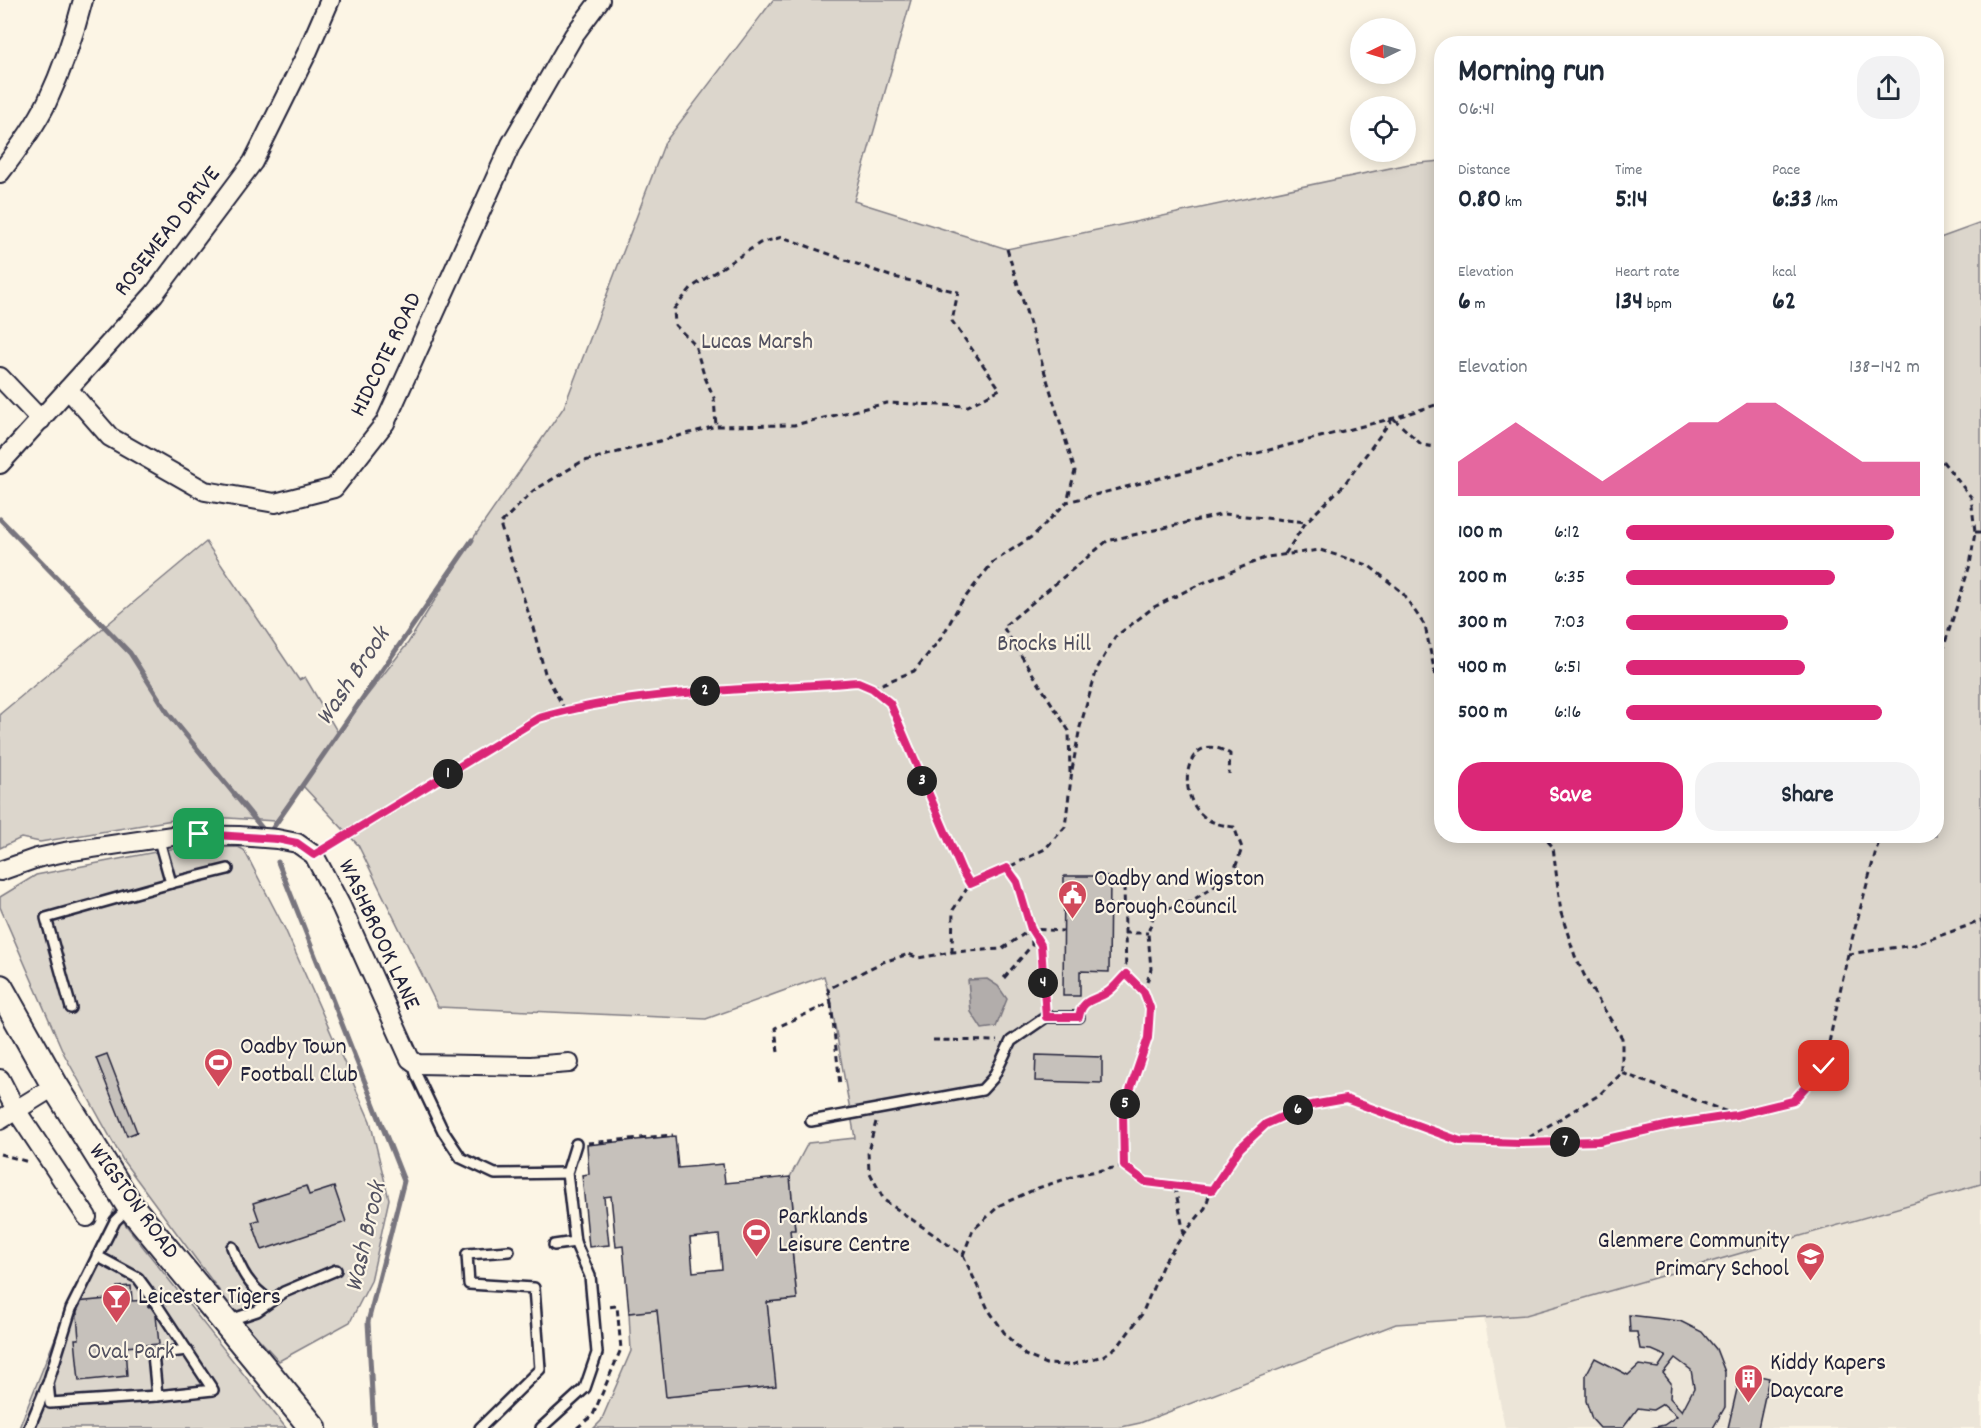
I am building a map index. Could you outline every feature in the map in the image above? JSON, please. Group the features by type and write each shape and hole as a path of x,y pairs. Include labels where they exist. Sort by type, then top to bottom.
{"main road":[{"name":"WIGSTON ROAD","path":"0,988 55,1086 130,1206 313,1428"}],"street":[{"path":"0,173 46,103 64,60 82,0"},
{"name":"ROSEMEAD DRIVE","path":"0,464 154,294 253,162 307,53 330,0"},
{"name":"HIDCOTE ROAD","path":"68,389 110,437 206,491 275,503 334,488 385,423 511,144 574,35 600,0"},
{"path":"0,376 41,420"},
{"name":"WASHBROOK LANE","path":"0,871 37,858 158,837 199,834 277,839 297,843 314,855 341,906 410,1059 417,1064"},
{"path":"417,1064 531,1066 569,1063"},
{"name":"WIGSTON ROAD","path":"0,1079 16,1110 87,1217"},
{"path":"0,1120 55,1086"}],"lane":[{"path":"158,837 171,883"},
{"path":"71,1008 46,918 228,869"},
{"path":"811,1120 982,1090 993,1078 1011,1041 1046,1017 1079,1017"},
{"name":"WASHBROOK LANE","path":"417,1064 415,1070 417,1076 443,1131 461,1158 495,1174 567,1173"},
{"path":"541,1428 585,1388 597,1353 590,1276 575,1242 567,1173 576,1144"},
{"path":"29,1428 48,1383 71,1309 115,1221 130,1206"},
{"path":"554,1245 575,1242"},
{"path":"232,1247 247,1281 271,1301"},
{"path":"480,1428 540,1369 534,1288 469,1284 467,1254 509,1251"},
{"path":"48,1383 50,1403 213,1390 138,1278 97,1256"},
{"path":"224,1322 256,1311 301,1284 336,1270"},
{"path":"157,1396 153,1354 187,1350"}],"path":[{"path":"565,710 545,673 500,524 533,490 580,462 716,426 795,425 887,403 968,406 1000,389 952,321 958,292 890,276 782,237 760,243 692,287 674,309 675,325 695,345 714,398 716,426"},
{"path":"872,688 914,671 942,637 960,604 993,562 1033,536 1066,502 1075,471 1007,249"},
{"path":"1066,502 1394,418 1434,406"},
{"path":"1394,418 1422,445 1434,447"},
{"path":"1284,555 1306,522 1343,486 1394,418"},
{"path":"1944,463 1971,497 1975,532 1970,566 1944,646"},
{"path":"1070,783 1069,731 1003,627 1107,541 1224,514 1306,522"},
{"path":"1975,532 1981,532"},
{"path":"952,952 954,910 970,884 1045,849 1065,827 1080,727 1097,669 1115,637 1154,608 1198,585 1267,557 1320,550 1368,565 1402,592 1425,626 1434,668"},
{"path":"314,855 539,718 578,706 706,691 858,682 872,688 890,703 962,871 970,884"},
{"path":"1144,992 1150,969 1148,933 1155,911 1186,904 1233,874 1242,848 1234,827 1214,823 1200,814 1190,801 1186,781 1191,758 1202,748 1220,748 1230,754 1229,774"},
{"path":"1520,1143 1599,1095 1622,1074 1622,1038 1589,985 1575,956 1561,913 1553,847 1549,843"},
{"path":"880,1108 868,1151 869,1171 884,1200 963,1256 988,1309 1006,1335 1025,1355 1046,1364 1071,1365 1103,1356 1119,1345 1142,1314 1164,1262 1205,1208 1212,1190 1240,1148 1266,1124 1306,1106 1346,1099 1460,1141 1520,1143 1599,1141 1670,1125 1736,1115 1793,1101 1824,1066 1848,954 1878,843"},
{"path":"1004,978 1032,945 1031,929 1017,882 1007,868"},
{"path":"1124,886 1126,974 1144,992 1150,1008 1148,1038 1123,1111 1124,1166"},
{"path":"1848,954 1914,945 1981,921"},
{"path":"1031,929 1041,945 1046,1017"},
{"path":"840,1085 828,989 883,962 909,954 918,958 952,952 1002,949 1031,929 1063,931"},
{"path":"1124,933 1148,933"},
{"path":"1079,1017 1081,1008 1094,998 1107,993 1126,974"},
{"path":"778,1052 775,1028 831,1003"},
{"path":"933,1040 1011,1041"},
{"path":"1622,1074 1736,1115"},
{"path":"576,1144 673,1135"},
{"path":"963,1256 973,1230 1000,1205 1038,1188 1082,1174 1124,1166 1146,1182 1212,1190"},
{"path":"1175,1186 1184,1234"}],"shaded area":[{"path":"987,979 998,986 1007,999 996,1027 982,1029 971,1012 968,980"},
{"name":"Glenmere Community Primary School","path":"1981,1184 1981,1428 1505,1428 1484,1318 1526,1315"}],"green space":[{"name":"Brocks Hill","path":"773,0 911,0 854,201 1007,249 1409,164 1434,162 1434,843 1944,843 1944,236 1981,223 1981,1184 1526,1315 1396,1324 1140,1423 1117,1428 594,1428 601,1421 631,1351 629,1313 657,1310 667,1397 775,1386 767,1302 797,1299 790,1230 795,1229 790,1177 808,1143 855,1138 831,1003 824,976 706,1019 438,1007 358,845 302,785 275,821 197,816 40,842 21,838 0,848 0,714 206,542 299,680 305,677 338,733 408,643 472,540 564,407 665,142"},
{"name":"Oadby Town Football Club","path":"238,847 244,850 285,929 370,1121 389,1199 371,1281 350,1322 279,1361 238,1316 124,1162 64,1054 0,907 0,897 36,875 171,849"},
{"name":"Oval Park","path":"114,1210 286,1428 19,1428 66,1311"}],"building":[{"path":"1064,876 1110,876 1109,972 1080,971 1080,996 1063,996"},
{"path":"107,1054 137,1132 127,1136 96,1058"},
{"path":"1036,1055 1102,1057 1102,1083 1035,1081"},
{"name":"Parklands Leisure Centre","path":"675,1136 678,1168 723,1164 725,1183 790,1177 795,1230 790,1230 797,1299 767,1302 776,1386 666,1397 657,1310 629,1313 623,1246 616,1247 611,1196 604,1197 609,1245 589,1247 582,1175 589,1174 587,1145","holes":["719,1235 722,1269 693,1272 690,1238"]},
{"path":"306,1186 309,1195 334,1187 346,1222 262,1250 252,1222 259,1220 253,1203"},
{"name":"Leicester Tigers","path":"131,1286 132,1301 147,1300 148,1307 155,1306 159,1344 125,1347 127,1376 79,1381 75,1339 79,1339 76,1302 118,1298 117,1287"},
{"path":"1629,1315 1680,1321 1702,1332 1716,1349 1725,1372 1725,1407 1713,1428 1651,1428 1664,1425 1677,1416 1663,1404 1653,1410 1638,1408 1623,1428 1600,1428 1592,1419 1586,1401 1586,1375 1595,1358 1628,1375 1639,1365 1658,1368 1666,1356 1652,1350 1640,1349 1637,1332 1630,1332","holes":["1675,1358 1691,1370 1694,1388 1682,1411 1670,1398 1671,1383 1663,1373"]},
{"name":"Kiddy Kapers Daycare","path":"1741,1372 1769,1378 1758,1428 1728,1428"}],"waterway":[{"path":"0,519 130,653 168,713 266,833"},
{"name":"Wash Brook","path":"268,835 472,540"},
{"name":"Wash Brook","path":"278,862 404,1181 368,1322 374,1428"}],"place":[{"name":"Oadby and Wigston Borough Council","path":"1073,920"},
{"name":"Oadby Town Football Club","path":"219,1088"},
{"name":"Parklands Leisure Centre","path":"757,1258"},
{"name":"Glenmere Community Primary School","path":"1810,1282"},
{"name":"Leicester Tigers","path":"117,1324"},
{"name":"Kiddy Kapers Daycare","path":"1749,1404"}],"route":[{"path":"199,834 277,839 297,843 314,855 539,718 578,706 706,691 858,682 872,688 890,703 962,871 970,884 1007,868 1017,882 1031,929 1041,945 1046,1017 1079,1017 1081,1008 1094,998 1107,993 1126,974 1144,992 1150,1008 1148,1038 1123,1111 1124,1166 1146,1182 1212,1190 1240,1148 1266,1124 1306,1106 1346,1099 1460,1141 1520,1143 1599,1141 1670,1125 1736,1115 1793,1101 1824,1066"}],"park label":[{"name":"Lucas Marsh","path":"757,343"}]}
